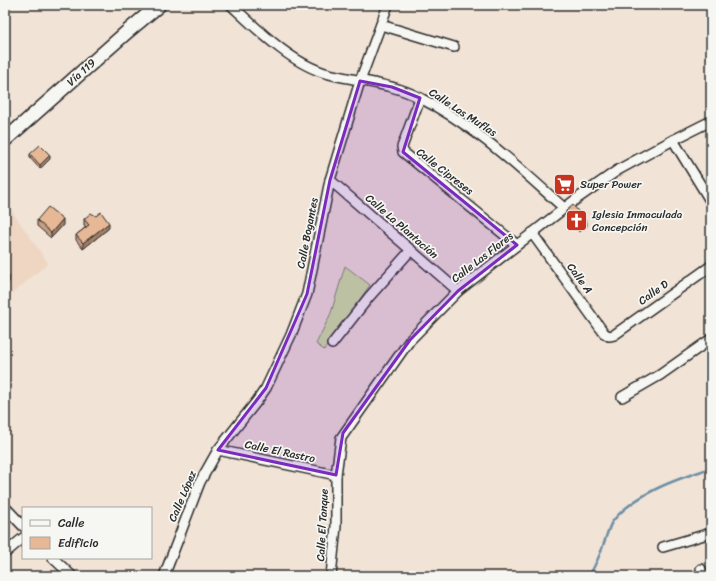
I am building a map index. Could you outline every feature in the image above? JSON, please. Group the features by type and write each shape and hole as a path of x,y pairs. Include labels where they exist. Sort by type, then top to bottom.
{"main road":[{"name":"Vía 119","path":"5,140 128,30 159,5"}],"street":[{"name":"Calle Las Muflas","path":"231,5 295,60 328,74 392,87 420,98 482,136 564,208"},
{"name":"Calle Bogantes","path":"218,450 257,402 291,335 307,294 330,180 360,81 388,5"},
{"path":"381,24 454,47"},
{"name":"Calle Cipreses","path":"420,98 402,147 402,152 517,245"},
{"name":"Calle Las Flores","path":"336,475 343,433 410,340 458,291 564,208 618,170 711,121"},
{"path":"673,140 711,202"},
{"name":"Calle La Plantación","path":"330,180 458,291"},
{"name":"Calle A","path":"532,233 604,333 609,336"},
{"path":"332,344 369,297 411,250"},
{"name":"Calle D","path":"609,336 614,335 711,266"},
{"path":"622,397 660,375 711,339"},
{"name":"Calle El Rastro","path":"218,450 336,475"},
{"name":"Calle López","path":"164,576 200,482 218,450"},
{"name":"Calle El Tanque","path":"331,576 336,526 336,475"},
{"path":"5,507 22,525"},
{"path":"663,547 711,533"},
{"path":"5,553 22,539"},
{"path":"54,559 72,576"}],"highlighted area":[{"path":"360,81 392,87 420,98 403,152 517,245 458,291 410,340 343,433 336,475 218,450 266,388 307,294 330,180"}],"shaded area":[{"path":"5,201 48,263 5,300"}],"green space":[{"path":"345,266 370,285 324,350 316,344 331,313"}],"building":[{"path":"40,145 50,155 40,165 30,154"},
{"name":"Iglesia Inmaculada Concepción","path":"573,205 587,222 579,228 566,211"},
{"path":"48,207 63,219 51,233 37,220"},
{"path":"101,212 109,223 83,243 76,235 89,225 84,219 91,213 96,216"},
{"path":"5,272 9,276 5,279"}],"waterway":[{"path":"589,576 600,554 611,524 621,512 632,503 657,488 711,468"}],"place":[{"name":"Super Power","path":"565,184"},
{"name":"Iglesia Inmaculada Concepción","path":"576,220"}]}
